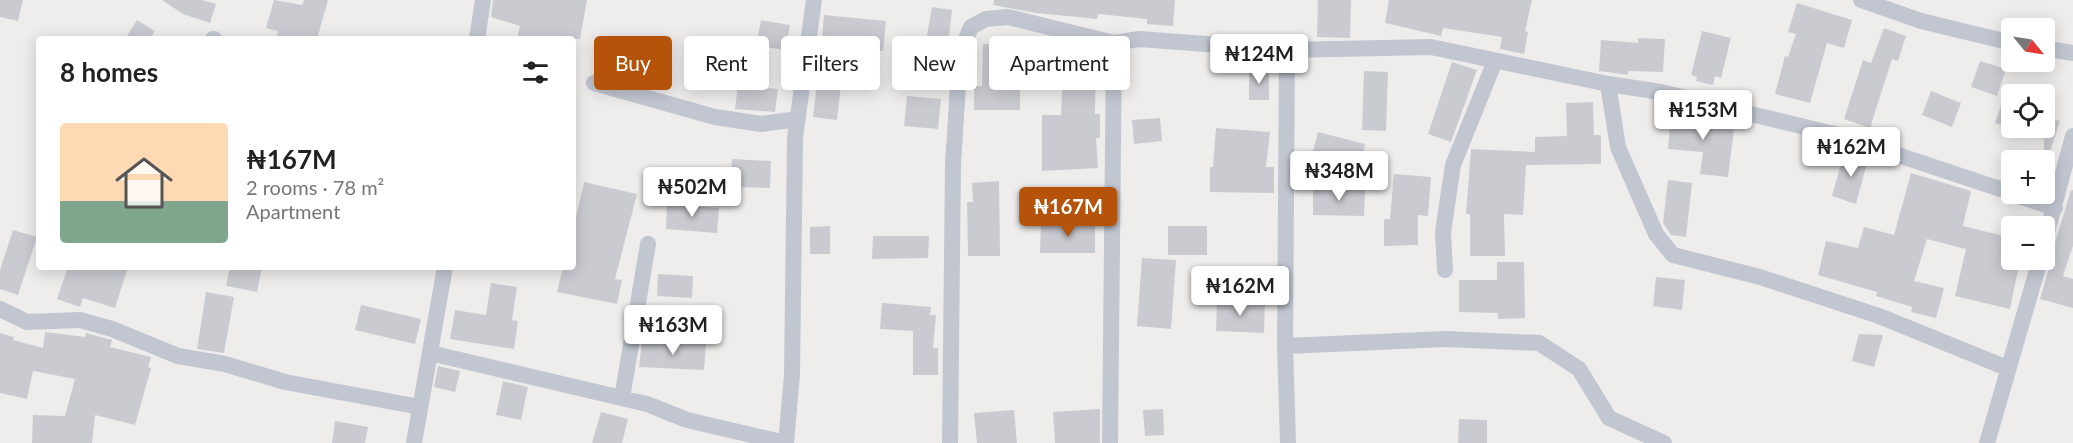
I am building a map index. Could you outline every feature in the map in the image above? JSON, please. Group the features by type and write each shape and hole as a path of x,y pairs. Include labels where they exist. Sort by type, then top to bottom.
{"street":[{"path":"477,36 483,0"},
{"path":"430,353 647,404 687,420 786,443 792,375 795,138 814,0"},
{"path":"1861,0 1921,21 2001,39"},
{"path":"950,443 953,164 960,54 971,27 986,19 1008,17 1085,36"},
{"path":"1130,40 1139,39 1287,50 1431,47 1608,84 1661,92 1838,135 2001,189"},
{"path":"1287,50 1285,346 1288,443"},
{"path":"2055,50 2073,53"},
{"path":"1445,270 1443,232 1453,165 1495,61"},
{"path":"1608,84 1618,147 1656,234 1673,255 1760,277 1880,316 2007,368"},
{"path":"619,90 715,117 761,124 798,119"},
{"path":"1110,443 1114,90"},
{"path":"2052,216 2073,136"},
{"path":"2044,204 2055,208"},
{"path":"622,398 648,244"},
{"path":"414,443 444,270"},
{"path":"1987,443 2037,270"},
{"path":"0,309 27,322 80,320 112,329 178,356 225,364 285,382 420,407"},
{"path":"1285,346 1446,339 1539,343 1579,369 1609,418 1664,443"}],"building":[{"path":"0,0 23,0 18,21 0,17"},
{"path":"162,0 202,0 216,4 210,23 183,14"},
{"path":"274,0 302,5 304,0 328,0 318,36 277,36 278,31 266,28"},
{"path":"493,0 587,0 580,39 576,39 576,36 518,36 520,26 491,17"},
{"path":"994,0 1175,0 1173,26 1147,24 1147,19 1098,14 1097,19 1036,13 993,5"},
{"path":"1318,0 1351,0 1350,38 1317,37"},
{"path":"1389,0 1532,0 1525,31 1528,32 1524,54 1500,49 1502,37 1443,28 1441,36 1385,23"},
{"path":"1797,3 1852,20 1844,48 1827,43 1810,103 1775,94 1785,56 1788,57 1796,34 1788,32"},
{"path":"932,7 952,10 949,36 927,36"},
{"path":"824,15 886,21 883,51 880,51 880,36 822,36"},
{"path":"137,20 155,31 152,36 127,36"},
{"path":"761,20 790,25 788,36 781,36 781,49 769,48 769,36 758,36"},
{"path":"1884,28 1906,36 1898,61 1892,59 1870,128 1844,119 1863,60 1871,63"},
{"path":"1702,31 1731,38 1721,78 1715,76 1713,85 1696,81 1697,77 1691,75"},
{"path":"1638,38 1665,39 1663,72 1628,71 1628,75 1599,71 1601,40 1638,43"},
{"path":"983,44 989,44 989,90 1020,90 1020,110 974,110 974,90 977,90 977,86 982,86"},
{"path":"1980,61 2001,67 2001,72 2005,72 1997,96 1971,87"},
{"path":"1452,62 1477,70 1451,142 1428,134"},
{"path":"1249,69 1269,69 1269,100 1249,100"},
{"path":"1364,71 1388,72 1386,131 1362,130"},
{"path":"778,89 775,112 735,109 737,90"},
{"path":"816,90 840,90 837,120 813,117"},
{"path":"1062,90 1095,90 1095,114 1100,114 1100,138 1096,138 1098,168 1042,171 1042,115 1061,115"},
{"path":"1931,91 1961,103 1952,127 1922,115"},
{"path":"907,96 941,99 938,129 904,126"},
{"path":"1593,102 1594,135 1601,135 1601,164 1526,165 1523,215 1504,214 1505,256 1470,256 1470,214 1466,214 1471,149 1535,152 1535,137 1567,136 1566,103"},
{"path":"2001,106 2001,125 1995,123"},
{"path":"1671,110 1696,112 1696,119 1725,122 1725,128 1734,129 1728,177 1700,174 1703,152 1668,149"},
{"path":"1160,118 1162,141 1134,144 1132,120"},
{"path":"2055,119 2060,121 2055,136"},
{"path":"1216,128 1270,132 1266,167 1274,167 1274,193 1210,192 1210,167 1213,167"},
{"path":"1318,132 1365,144 1361,163 1313,151"},
{"path":"2041,138 2054,138 2051,150 2044,150 2044,139"},
{"path":"1852,151 1869,156 1856,204 1832,196 1842,160 1849,162"},
{"path":"732,159 771,161 770,188 731,187"},
{"path":"1911,173 1971,191 1963,226 2001,235 2001,270 2018,270 2010,309 1955,296 1966,249 1927,239 1914,281 1944,288 1936,318 1911,312 1912,307 1876,296 1877,292 1818,275 1826,241 1858,248 1864,227 1894,235"},
{"path":"1394,174 1431,177 1428,216 1418,215 1418,245 1384,246 1384,219 1390,219"},
{"path":"1668,180 1692,183 1686,237 1671,235 1663,223"},
{"path":"999,181 1000,256 968,256 967,202 973,202 972,183"},
{"path":"584,182 637,194 615,279 622,280 617,304 557,292 562,270 576,270 576,218"},
{"path":"1313,187 1365,189 1364,216 1313,215"},
{"path":"2071,190 2073,190 2073,246 2063,276 2073,279 2073,308 2040,299 2049,270 2055,270 2055,243"},
{"path":"667,204 719,208 717,233 666,229"},
{"path":"1041,222 1095,223 1095,253 1040,253"},
{"path":"830,226 830,254 810,254 810,227"},
{"path":"1168,226 1207,226 1207,255 1168,255"},
{"path":"13,230 36,237 18,295 0,289 0,270"},
{"path":"873,236 929,236 928,258 872,259"},
{"path":"1142,258 1176,260 1171,329 1137,326"},
{"path":"1497,262 1524,262 1525,318 1498,319 1498,313 1459,312 1459,280 1497,280"},
{"path":"67,270 127,270 115,308 83,298 80,307 57,299"},
{"path":"229,270 261,270 257,292 226,286"},
{"path":"658,274 693,276 692,298 657,296"},
{"path":"1656,277 1685,280 1682,310 1653,306"},
{"path":"491,283 517,287 512,320 518,321 514,349 450,339 455,310 486,315"},
{"path":"206,292 234,297 224,353 197,349"},
{"path":"1217,301 1265,303 1264,333 1216,331"},
{"path":"882,303 931,307 930,315 936,315 933,348 938,348 938,375 913,375 913,331 880,329"},
{"path":"361,305 421,319 415,344 355,330"},
{"path":"45,332 85,337 86,333 112,340 110,347 151,357 148,367 151,368 135,425 95,415 92,443 32,443 33,415 65,416 75,379 33,371 27,399 0,393 0,333 14,337 13,340 43,348"},
{"path":"1859,334 1883,335 1874,367 1852,361"},
{"path":"642,341 706,344 704,370 639,367"},
{"path":"438,366 460,371 455,392 434,387"},
{"path":"503,381 528,387 521,420 496,415"},
{"path":"1100,409 1100,443 1055,443 1053,412"},
{"path":"1163,409 1164,435 1145,436 1143,410"},
{"path":"1014,410 1017,443 977,443 974,413"},
{"path":"601,412 628,419 622,443 592,443"},
{"path":"1459,419 1487,420 1487,443 1458,443"},
{"path":"335,421 368,427 365,443 332,443"}]}
